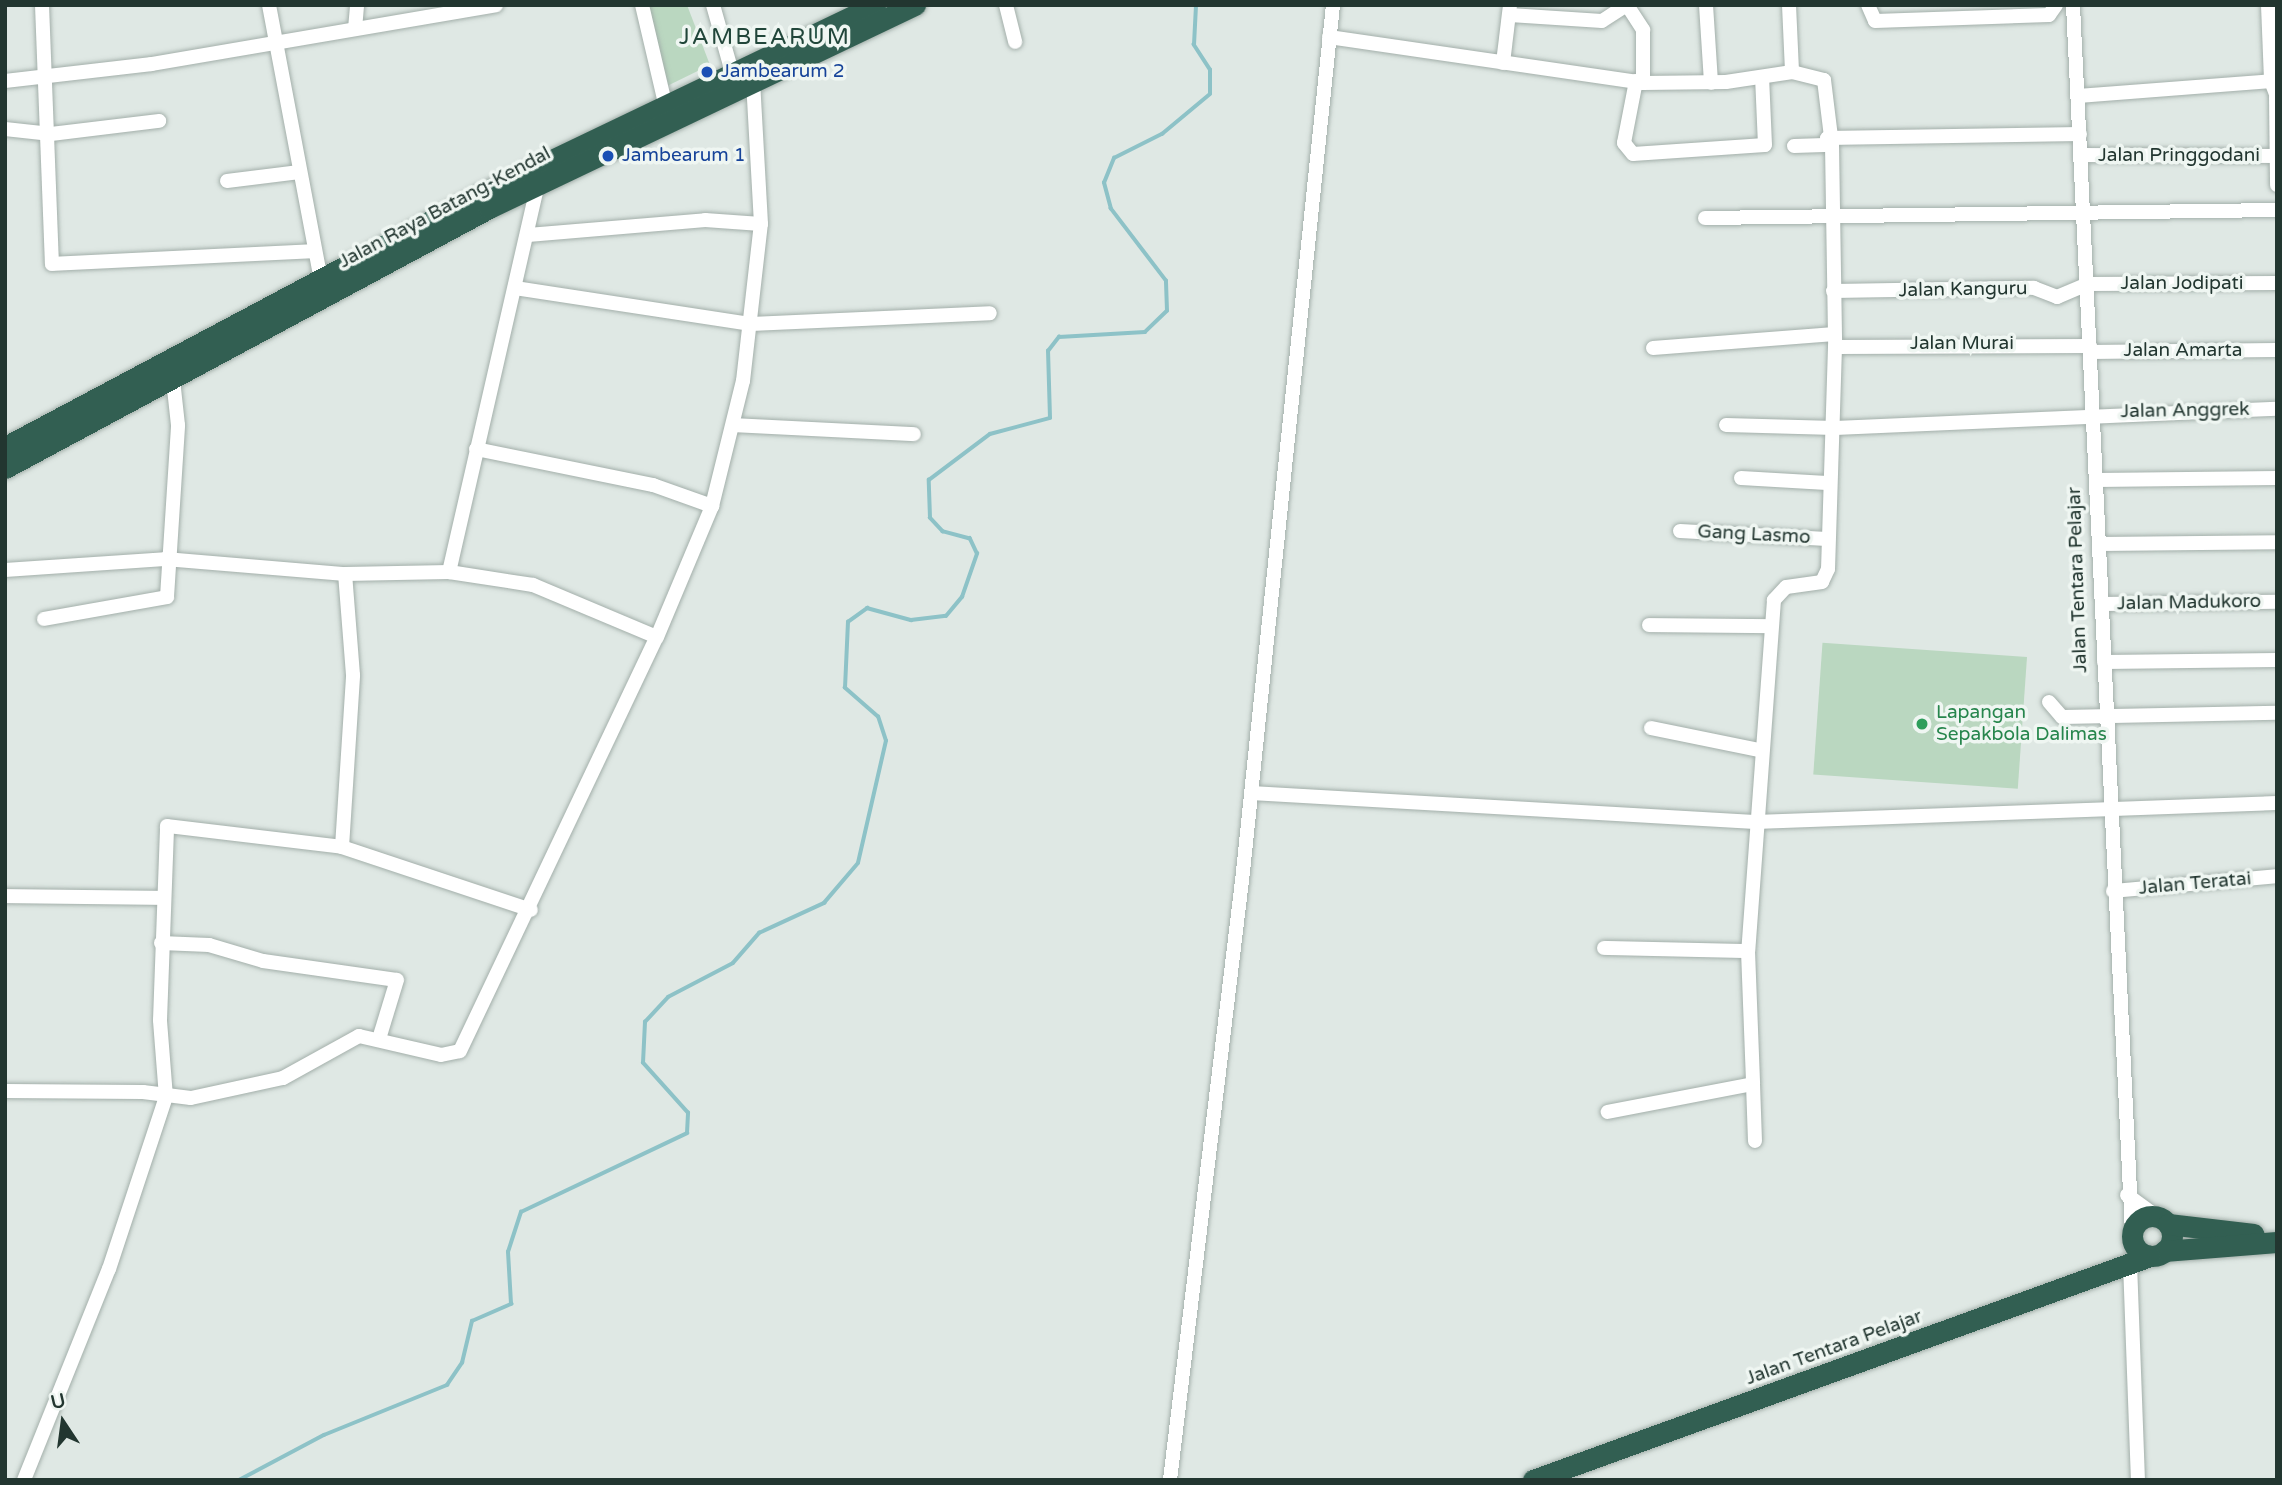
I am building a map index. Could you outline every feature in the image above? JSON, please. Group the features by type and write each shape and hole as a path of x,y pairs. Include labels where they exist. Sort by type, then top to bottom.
{"highway":[{"name":"Jalan Raya Batang-Kendal","path":"5,468 173,380 365,266 665,103 874,5"},
{"name":"Jalan Raya Batang-Kendal","path":"5,447 321,280 365,266 754,79 915,5"},
{"path":"2107,1269 2132,1236 2138,1221 2163,1221 2277,1240"},
{"path":"2132,1236 2148,1257 2171,1242 2163,1221"},
{"name":"Jalan Tentara Pelajar","path":"1534,1480 2107,1269 2148,1257 2277,1240"}],"street":[{"path":"42,5 51,134 48,259 56,267 315,251"},
{"path":"270,5 321,280"},
{"path":"355,29 357,5"},
{"path":"5,81 49,78 496,5"},
{"path":"642,5 665,103"},
{"path":"713,5 733,72"},
{"path":"1006,5 1015,42"},
{"path":"1170,1480 1251,793 1333,5"},
{"path":"1706,5 1711,83"},
{"path":"1788,5 1792,72"},
{"path":"1868,5 1875,21 2049,15 2056,5"},
{"name":"Jalan Tentara Pelajar","path":"2073,5 2127,1195 2132,1236"},
{"path":"2268,5 2274,45 2271,81 2276,97 2277,185"},
{"path":"1503,63 1510,10 1586,13 1602,22 1627,6 1643,30 1639,82 1624,144 1633,153 1765,145 1762,76"},
{"path":"1329,37 1639,82 1711,83 1792,72 1824,80 1833,215 1835,428 1827,484 1827,576 1778,593 1771,626 1759,750 1748,951 1755,1141"},
{"path":"5,1091 143,1091 166,1097 240,1092 283,1078 359,1036 441,1055 460,1051 531,910 657,637 712,506 734,425 751,324 761,224 754,79"},
{"path":"2078,96 2271,81"},
{"path":"5,128 51,134 159,121"},
{"path":"1794,146 1830,141 2080,134"},
{"name":"Jalan Pringgodani","path":"2081,155 2276,156"},
{"path":"227,181 299,172"},
{"path":"449,572 528,235 537,184"},
{"path":"1705,218 2084,215 2277,210"},
{"path":"528,235 705,220 761,224"},
{"name":"Jalan Kanguru","path":"1833,291 2034,288 2068,297 2087,284"},
{"name":"Jalan Jodipati","path":"2087,284 2277,284"},
{"path":"515,288 751,324 990,313"},
{"name":"Jalan Murai","path":"1653,348 1834,341 2090,349"},
{"name":"Jalan Amarta","path":"2090,349 2277,350"},
{"path":"44,619 164,600 165,558 178,425 173,380"},
{"name":"Jalan Anggrek","path":"1726,425 1835,428 2093,413 2277,409"},
{"path":"734,425 914,434"},
{"path":"477,449 653,485 712,506"},
{"path":"1741,478 1827,484"},
{"path":"2096,480 2277,478"},
{"name":"Gang Lasmo","path":"1680,531 1828,539"},
{"path":"2099,544 2277,542"},
{"path":"5,570 165,558 345,574 449,572 533,585 657,637"},
{"path":"342,847 353,675 345,574"},
{"name":"Jalan Madukoro","path":"2102,604 2277,602"},
{"path":"1649,625 1771,626"},
{"path":"2104,662 2277,660"},
{"path":"2049,702 2062,717 2277,713"},
{"path":"1651,728 1759,750"},
{"path":"1251,793 1606,816 1755,822 2110,806 2277,803"},
{"path":"24,1480 109,1269 166,1097 161,943 164,830 170,824 342,847 531,910"},
{"name":"Jalan Teratai","path":"2113,891 2277,876"},
{"path":"5,895 163,898"},
{"path":"161,943 209,945 263,961 397,980 379,1039"},
{"path":"1604,948 1748,951"},
{"path":"1608,1112 1754,1084"},
{"path":"2127,1195 2163,1221"},
{"path":"2138,1480 2148,1257"}],"green space":[{"path":"649,5 687,5 710,65 665,87"},
{"name":"Lapangan Sepakbola Dalimas","path":"1822,643 2027,657 2018,789 1813,774"}],"waterway":[{"path":"239,1480 324,1435 447,1385 462,1363 472,1321 511,1304 508,1252 521,1212 687,1133 688,1113 643,1063 645,1022 668,997 733,963 759,933 824,903 858,863 886,741 878,717 845,688 848,622 867,608 911,620 946,616 962,597 977,554 970,539 943,532 930,518 929,480 990,434 1050,418 1048,351 1059,337 1145,332 1167,311 1166,281 1111,209 1104,183 1114,158 1162,134 1210,94 1210,70 1194,45 1196,5"}],"place":[{"name":"Jambearum 2","path":"707,72"},
{"name":"Jambearum 1","path":"608,156"},
{"name":"Lapangan Sepakbola Dalimas","path":"1922,724"}],"district":[{"name":"JAMBEARUM","path":"765,37"}]}
